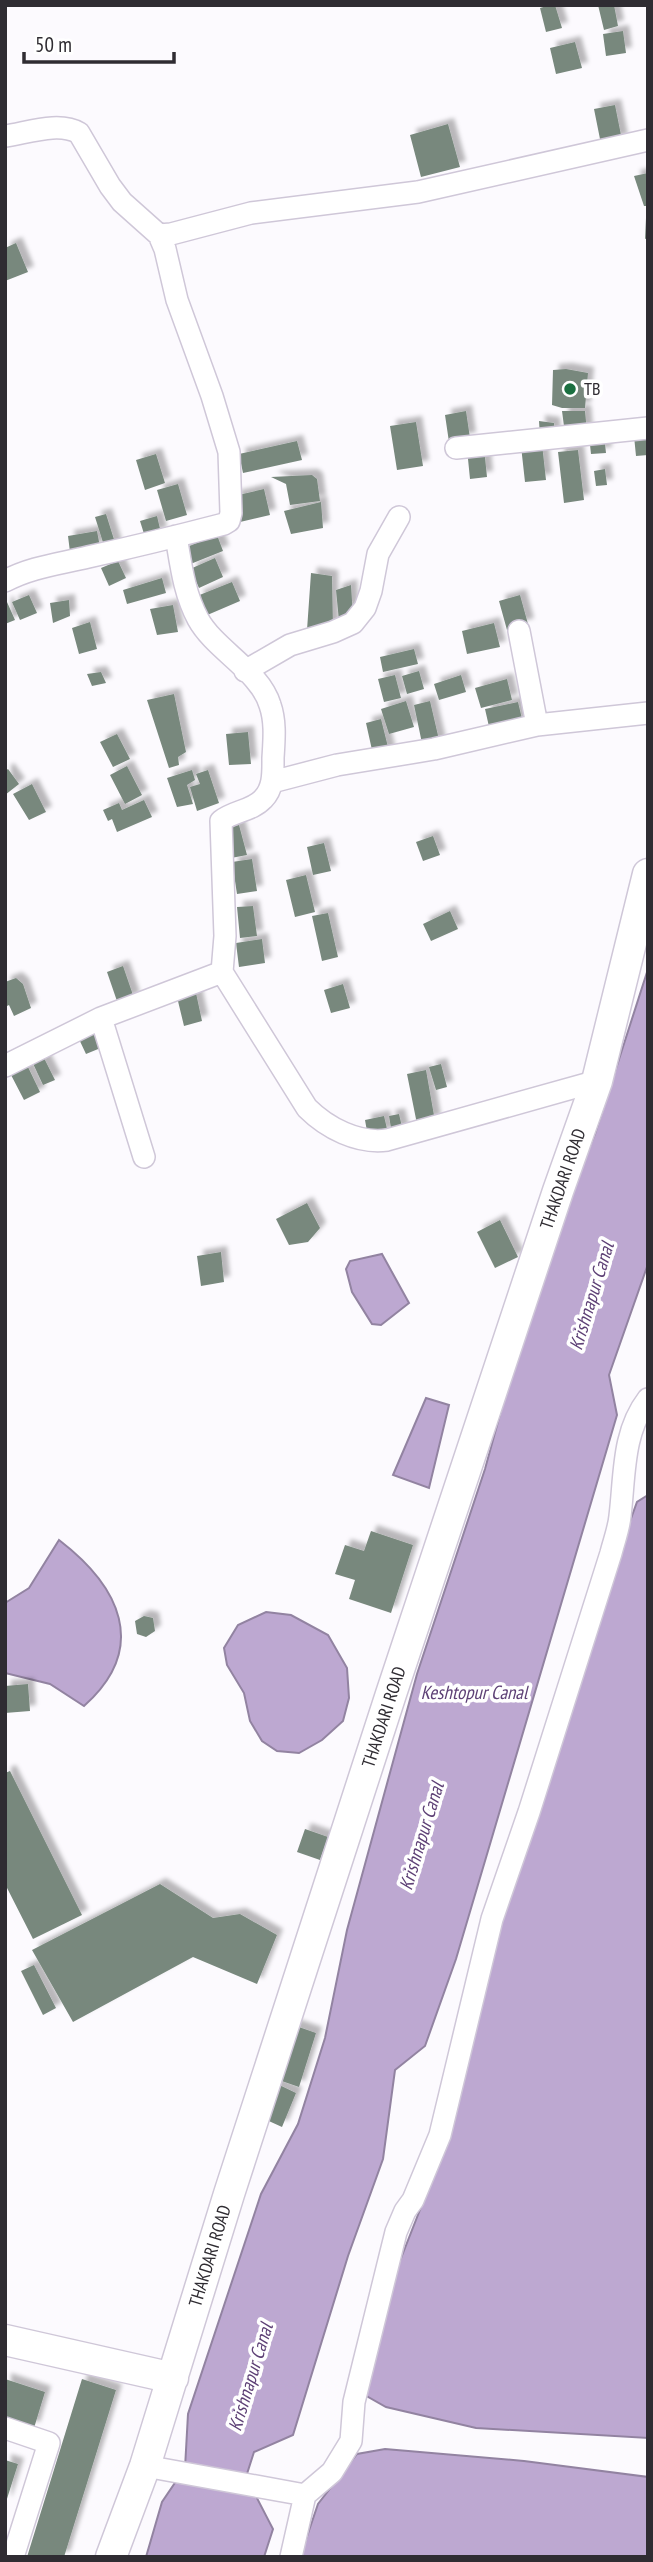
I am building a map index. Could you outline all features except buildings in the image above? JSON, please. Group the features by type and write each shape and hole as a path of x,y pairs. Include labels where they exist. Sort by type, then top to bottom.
{"street":[{"path":"5,136 61,128 79,133 122,202 159,235 166,248 177,299 229,452 231,513 229,521 224,524 48,565 5,581"},
{"path":"159,235 251,213 418,192 648,140"},
{"path":"456,448 648,428"},
{"path":"245,671 289,645 353,623 365,608 378,554 399,517"},
{"path":"176,536 187,596 205,632 260,686 270,704 274,727 272,782 264,799 227,815 220,821 226,936 222,972 307,1108 319,1120 360,1140 387,1140 597,1081"},
{"path":"519,631 537,725"},
{"path":"272,782 337,765 421,752 537,725 648,713"},
{"name":"THAKDARI ROAD","path":"111,2557 160,2469 173,2378 229,2194 382,1720 597,1081 648,874"},
{"path":"5,1066 101,1018 222,972"},
{"path":"101,1018 144,1157"},
{"path":"291,2557 304,2495 332,2472 351,2441 354,2402 396,2232 413,2200 440,2135 492,1919 529,1812 611,1553 620,1518 626,1449 631,1429 648,1399"},
{"path":"5,2340 173,2378"},
{"path":"5,2428 49,2443 13,2557"},
{"path":"160,2469 304,2495"}],"water":[{"name":"Keshtopur Canal","path":"648,969 648,1264 609,1375 617,1415 456,1959 425,2046 395,2070 383,2159 348,2256 293,2435 254,2452 246,2477 273,2529 264,2557 146,2557 162,2502 185,2468 188,2414 261,2194 298,2124 325,2038 347,1930 417,1674 485,1469 541,1265 595,1134"},
{"path":"382,1254 409,1303 381,1325 372,1324 352,1292 346,1269 350,1261"},
{"path":"426,1398 449,1405 429,1488 393,1475"},
{"path":"648,1495 648,2438 476,2428 386,2407 363,2394 383,2304 423,2202 514,1869 617,1557 637,1502"},
{"path":"59,1540 97,1577 111,1597 119,1618 121,1640 116,1662 104,1684 84,1706 50,1684 5,1673 5,1603 29,1588"},
{"path":"266,1612 291,1615 328,1635 347,1668 349,1698 343,1721 322,1740 299,1753 277,1751 262,1741 250,1721 244,1693 227,1665 224,1648 238,1625"},
{"path":"385,2449 524,2461 648,2477 648,2557 300,2557 318,2504 357,2454"}],"place":[{"name":"TB","path":"570,389"}],"water label":[{"name":"Krishnapur Canal","path":"591,1296"},
{"name":"Krishnapur Canal","path":"421,1836"},
{"name":"Krishnapur Canal","path":"250,2377"}]}
